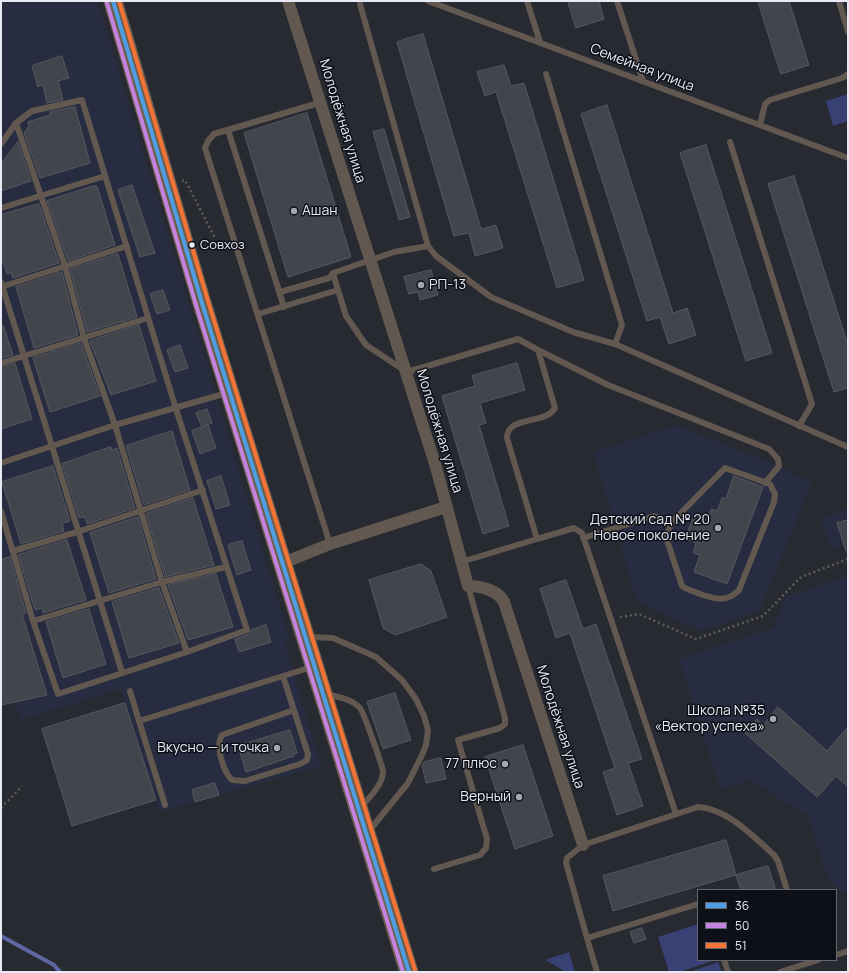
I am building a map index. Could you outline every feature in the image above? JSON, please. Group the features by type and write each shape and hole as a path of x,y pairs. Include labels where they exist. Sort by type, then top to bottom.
{"main road":[{"path":"113,1 230,392 322,692 360,809 409,972"}],"street":[{"name":"Молодёжная улица","path":"288,1 322,102 369,260 406,372 468,586 476,586 498,594 504,602 583,845"},
{"path":"283,563 330,544 446,507"}],"lane":[{"name":"Семейная улица","path":"428,1 848,158"},
{"path":"527,1 540,42"},
{"path":"617,1 643,81"},
{"path":"839,1 848,32"},
{"path":"360,4 428,246 436,256 491,296 573,332 615,344 848,447"},
{"path":"546,74 622,325 615,344"},
{"path":"760,125 765,104 770,100 842,78 848,74"},
{"path":"1,144 16,123 32,111 82,100 176,409 247,630 187,652 58,694 33,622 1,511"},
{"path":"322,102 228,130 211,137 205,148 330,544"},
{"path":"16,123 65,266 84,338 115,425 162,582 187,652"},
{"path":"228,130 284,307"},
{"path":"730,142 812,404 799,426"},
{"path":"1,208 41,194 105,176"},
{"path":"122,672 77,532 2,286 127,246"},
{"path":"280,292 329,278 333,273 394,252 428,246"},
{"path":"333,273 346,316 366,345 406,372 518,339 608,385 769,449 778,459 778,466 765,483"},
{"path":"258,314 338,290"},
{"path":"1,363 148,318"},
{"path":"537,539 507,438 507,433 510,428 515,425 548,416 555,408 538,350"},
{"path":"1,463 115,425 176,409 230,392"},
{"path":"730,469 770,484 773,489 774,502 739,590 730,597 717,599 682,586 666,538 672,522 723,470 730,469"},
{"path":"13,551 77,532 203,490"},
{"path":"583,538 654,516 672,522"},
{"path":"461,562 574,528 580,530 676,814"},
{"path":"33,622 162,582 226,567"},
{"path":"434,869 480,855 486,848 487,839 458,740 500,728 505,724 506,718 468,586"},
{"path":"305,637 333,638 376,657 402,680 416,699 424,716 428,730 426,745 422,755 408,783 367,833"},
{"path":"139,721 314,666"},
{"path":"283,676 294,710 308,754 305,762 245,782 232,780 227,773 219,746 222,735 294,710"},
{"path":"130,691 165,805"},
{"path":"322,692 344,698 362,709 381,763 383,773 380,781 360,809"},
{"path":"596,972 566,863 570,854 583,845 698,806 725,815 776,857 787,889"},
{"path":"587,938 697,904"},
{"path":"837,955 848,951"},
{"path":"724,961 728,972"},
{"path":"784,971 808,961"}],"path":[{"path":"611,619 639,614 696,639 762,616 801,577 848,560"},
{"path":"1,808 22,786"}],"shaded area":[{"path":"1,1 98,1 290,641 285,643 321,766 159,812 121,689 20,720 1,652"},
{"path":"848,94 848,121 833,126 826,101"},
{"path":"676,425 779,466 812,483 760,610 702,631 637,602 593,452"},
{"path":"848,509 848,545 833,550 820,519"},
{"name":"Школа №35 «Вектор успеха»","path":"848,576 848,892 844,894 828,879 808,816 749,780 720,789 679,659 773,628 786,597"},
{"path":"697,924 697,961 713,961 679,972 669,972 658,937"},
{"path":"569,952 575,972 566,972 545,960"},
{"path":"718,962 722,972 692,972 692,971"}],"building":[{"path":"568,1 599,1 604,19 576,28"},
{"path":"758,1 789,1 809,65 781,74"},
{"path":"423,34 481,229 496,225 503,248 475,256 469,233 454,236 397,42"},
{"path":"62,56 69,78 58,81 63,100 47,103 43,85 38,87 32,66"},
{"path":"504,65 511,86 524,83 584,280 557,288 496,92 485,96 477,72"},
{"path":"607,105 673,313 687,308 696,335 669,344 660,317 647,321 581,114"},
{"path":"75,107 90,163 40,178 24,133 29,126 28,122 50,115 50,112"},
{"path":"307,113 351,257 288,277 244,133"},
{"path":"384,129 410,217 399,220 373,132"},
{"path":"18,142 31,181 1,191 1,164"},
{"path":"706,145 772,353 746,361 680,153"},
{"path":"794,176 848,345 848,388 834,392 768,184"},
{"path":"132,185 155,253 140,257 118,190"},
{"path":"97,186 115,245 68,261 47,201"},
{"path":"39,204 59,263 13,278 11,272 7,274 1,255 1,215"},
{"path":"118,254 137,317 87,332 70,269"},
{"name":"РП-13","path":"431,270 438,295 420,300 418,292 409,294 404,277"},
{"path":"62,272 78,335 34,348 16,287"},
{"path":"163,290 170,310 157,314 150,294"},
{"path":"1,325 3,325 13,355 1,358"},
{"path":"139,325 156,381 111,395 90,341"},
{"path":"81,343 100,396 50,412 33,358"},
{"path":"180,345 188,368 175,372 167,350"},
{"path":"15,363 32,419 1,429 1,367"},
{"path":"517,363 525,390 480,403 486,423 479,425 509,526 483,534 442,396 475,386 472,376"},
{"path":"207,409 212,423 202,427 196,413"},
{"path":"208,425 216,448 200,454 192,431"},
{"path":"172,431 190,490 144,505 126,446"},
{"path":"111,447 112,450 117,448 135,508 87,524 85,517 79,518 62,464"},
{"path":"53,466 70,521 62,524 64,531 21,544 2,482"},
{"path":"221,476 230,505 216,509 207,481"},
{"path":"734,476 763,487 727,584 694,572 700,555 693,553 696,543 685,539 694,515 708,520 711,509 717,511 722,498 726,498"},
{"path":"193,498 214,565 165,577 146,514"},
{"path":"138,517 156,579 109,593 90,533"},
{"path":"848,520 848,550 846,551 837,523"},
{"path":"67,540 86,600 43,613 42,608 35,610 18,555"},
{"path":"242,541 251,570 237,575 228,545"},
{"path":"10,557 26,613 22,614 47,695 1,705 1,560"},
{"path":"421,564 431,571 447,617 395,635 383,628 369,580"},
{"path":"216,574 233,627 188,640 168,585"},
{"path":"566,580 583,629 596,624 642,759 628,763 643,806 617,815 603,772 615,768 570,633 556,638 540,589"},
{"path":"159,588 179,643 129,658 112,602"},
{"path":"89,609 106,664 63,678 46,622"},
{"path":"266,625 271,642 239,652 235,639 249,634 251,630"},
{"path":"395,693 411,740 383,749 367,702"},
{"path":"125,703 156,800 72,826 42,729"},
{"path":"778,707 827,751 848,727 848,787 836,776 817,797 745,733 757,719 763,725"},
{"path":"290,730 297,753 293,754 294,756 246,772 238,746"},
{"name":"Верный","path":"523,745 553,836 515,849 485,757"},
{"path":"441,758 446,779 426,783 422,765 424,762"},
{"path":"215,783 219,795 195,802 192,790"},
{"path":"726,840 736,875 613,911 603,876"},
{"path":"768,866 776,889 741,889 736,875"},
{"path":"642,928 646,939 634,943 630,932"}],"waterway":[{"path":"1,936 54,965 60,972"}],"transit line":[{"name":"36","path":"113,1 202,303 409,972"},
{"name":"51","path":"119,1 208,301 415,970"},
{"name":"50","path":"107,3 196,305 403,972"}],"place":[{"name":"Ашан","path":"294,211"},
{"name":"Совхоз","path":"192,245"},
{"name":"РП-13","path":"421,285"},
{"name":"Детский сад № 20 Новое поколение","path":"718,528"},
{"name":"Школа №35 «Вектор успеха»","path":"773,719"},
{"name":"Вкусно — и точка","path":"277,748"},
{"name":"77 плюс","path":"505,764"},
{"name":"Верный","path":"519,797"}]}
